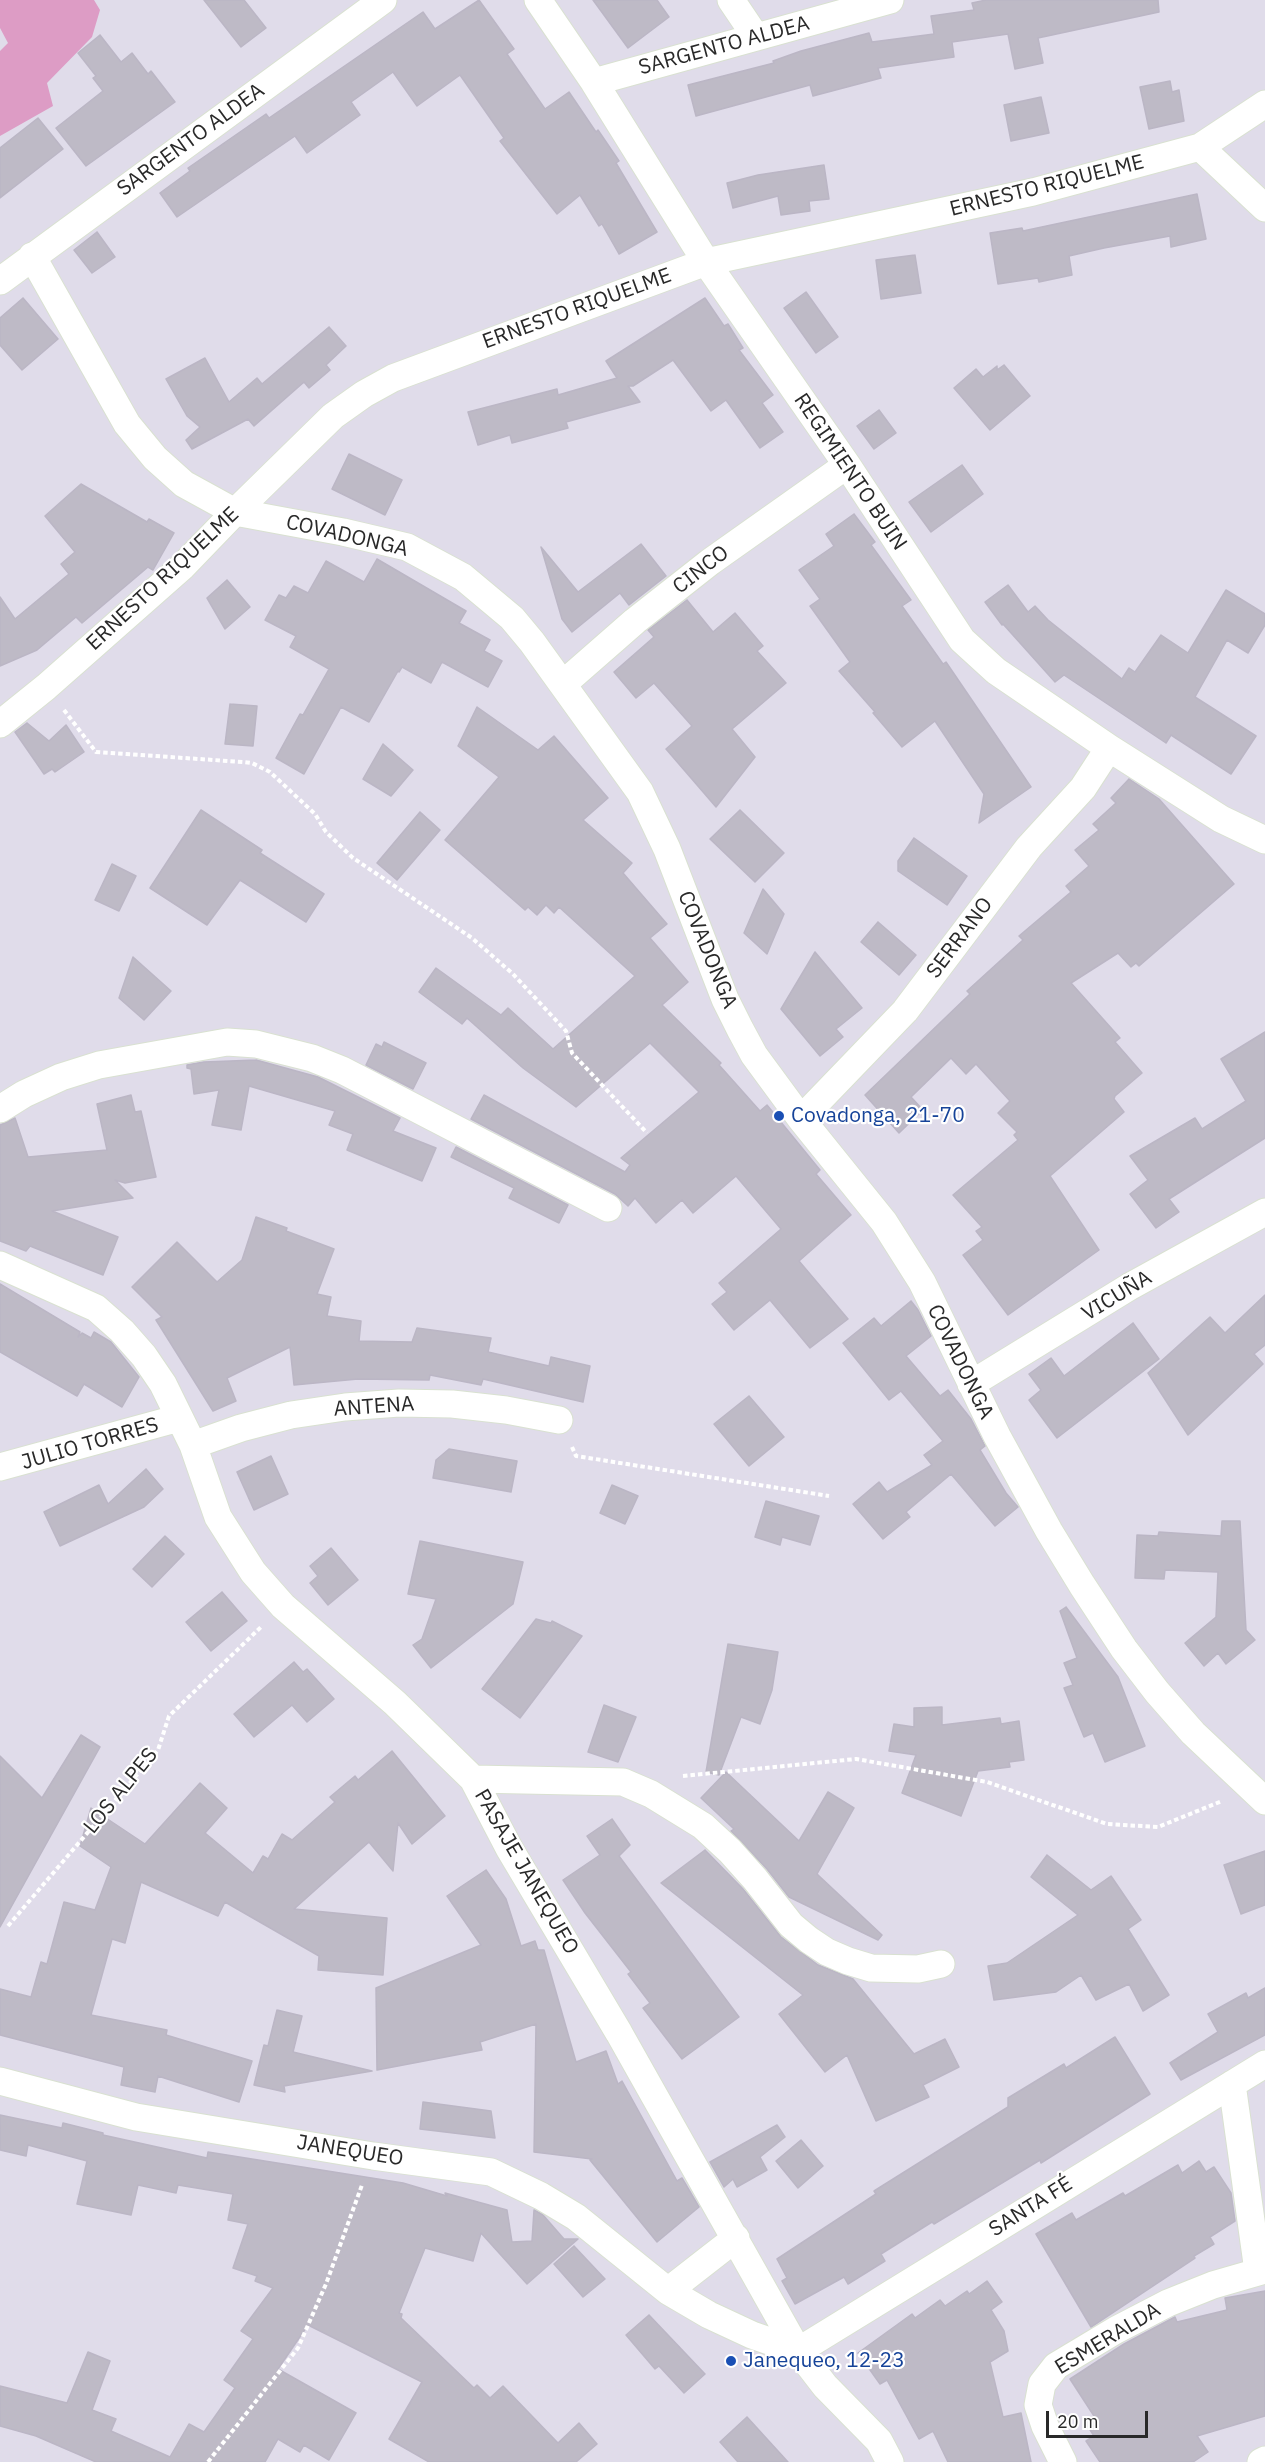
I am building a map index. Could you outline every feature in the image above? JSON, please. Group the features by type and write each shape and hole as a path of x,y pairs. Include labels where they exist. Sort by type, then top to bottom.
{"street":[{"name":"SARGENTO ALDEA","path":"0,281 383,0"},
{"name":"REGIMIENTO BUIN","path":"538,0 594,82 706,262 847,465 962,640 996,671 1109,748 1221,819 1265,840"},
{"path":"731,0 756,37"},
{"name":"SARGENTO ALDEA","path":"594,82 890,0"},
{"name":"ERNESTO RIQUELME","path":"0,724 46,687 182,567 333,416 364,394 393,378 706,262 1033,192 1200,147 1265,104"},
{"path":"1200,147 1265,208"},
{"name":"COVADONGA","path":"32,256 127,424 155,458 184,484 235,512 343,532 407,547 436,561 472,584 512,618 563,684 640,792 667,849 725,999 754,1055 801,1119 884,1222 922,1282 971,1384 1049,1531 1124,1649 1157,1692 1193,1732 1259,1794"},
{"name":"CINCO","path":"563,684 635,621 710,562 847,465"},
{"name":"SERRANO","path":"801,1119 905,1011 1029,847 1083,788 1109,748"},
{"path":"0,1109 24,1094 61,1077 99,1065 226,1042 284,1050 342,1070 608,1208"},
{"name":"VICUÑA","path":"971,1384 1129,1287 1265,1212"},
{"path":"0,1265 96,1308 122,1331 144,1356 163,1384 193,1445"},
{"name":"ANTENA","path":"193,1445 242,1428 291,1415 345,1407 399,1403 485,1407 559,1420"},
{"name":"JULIO TORRES","path":"0,1467 179,1418"},
{"name":"PASAJE JANEQUEO","path":"193,1445 218,1517 253,1572 283,1606 395,1703 473,1779 508,1848 619,2033 798,2351"},
{"path":"473,1779 623,1782 651,1794 703,1827 755,1878 791,1925 808,1940 827,1952 871,1968 918,1969 941,1964"},
{"name":"SANTA FÉ","path":"798,2351 1265,2064"},
{"name":"JANEQUEO","path":"0,2081 136,2116 373,2156 491,2172 517,2183 576,2217 668,2291 709,2315 753,2335 798,2351"},
{"name":"ESMERALDA","path":"1063,2462 1045,2426 1038,2405 1042,2384 1056,2366 1116,2330 1168,2303 1213,2285 1262,2270 1232,2084"},
{"path":"668,2291 736,2238"},
{"path":"798,2351 825,2386 879,2441 890,2462"},
{"path":"1261,2462 1265,2460"}],"path":[{"path":"46,687 96,752 252,763 270,772 315,814 326,832 353,858 472,938 513,974 566,1031 572,1053 647,1133"},
{"path":"559,1420 576,1456 829,1496"},
{"name":"LOS ALPES","path":"8,1926 158,1750 169,1716 283,1606"},
{"path":"681,1777 856,1759 987,1782 1107,1824 1158,1827 1259,1794"},
{"path":"208,2462 298,2348 326,2284 373,2156"}],"shaded area":[{"path":"0,0 94,0 100,10 92,37 47,83 53,106 0,136 0,51 8,43 0,28"}],"building":[{"path":"204,0 244,0 266,28 241,47"},
{"path":"479,0 514,49 507,54 545,109 569,92 619,161 616,163 657,232 619,254 602,224 599,226 580,195 557,214 500,141 504,138 460,75 417,106 393,72 351,102 360,115 307,153 295,136 177,217 160,193 190,171 188,168 266,114 269,118 423,12 435,29"},
{"path":"593,0 657,0 669,17 628,48"},
{"path":"986,0 1158,0 1159,12 1038,38 1043,63 1015,69 1008,34 952,42 954,57 878,68 881,78 813,96 810,85 696,116 688,85 774,63 773,61 801,51 869,33 872,42 934,34 931,16 974,10 972,3"},
{"path":"100,35 121,62 132,53 148,74 151,71 175,102 86,166 56,128 103,91 93,78 96,76 78,53"},
{"path":"1170,81 1172,92 1179,90 1184,121 1149,129 1140,87"},
{"path":"1041,97 1049,133 1011,141 1004,105"},
{"path":"38,118 63,149 0,198 0,148"},
{"path":"824,165 829,199 809,201 810,211 781,215 778,196 733,208 727,183 758,175"},
{"path":"1197,194 1206,239 1171,247 1170,236 1104,248 1069,256 1072,275 1039,282 1038,278 998,284 990,233 1022,228 1023,231"},
{"path":"97,232 115,257 92,273 74,250"},
{"path":"915,255 921,293 881,299 876,260"},
{"path":"806,292 838,337 816,353 784,308"},
{"path":"23,298 58,339 22,370 0,345 0,318"},
{"path":"705,298 724,326 728,324 743,348 739,350 773,395 762,403 783,432 760,448 726,400 711,411 673,360 633,386 628,386 640,402 566,422 568,428 512,443 510,435 478,445 468,412 557,389 558,395 617,378 606,361"},
{"path":"329,327 346,346 326,365 330,370 309,388 304,382 254,426 248,419 192,449 186,440 200,427 187,416 166,379 205,358 229,402 257,378 262,384"},
{"path":"1004,365 1030,396 990,430 954,388 976,369 983,377 997,366 997,370"},
{"path":"879,410 896,433 874,449 857,426"},
{"path":"349,454 402,480 385,515 332,489"},
{"path":"962,465 983,494 931,532 909,502"},
{"path":"81,484 147,522 149,519 174,533 153,570 148,567 82,623 76,617 37,650 0,666 0,597 15,619 69,574 61,564 75,552 45,516"},
{"path":"854,514 875,542 871,545 911,600 902,606 943,664 946,662 1031,787 979,823 984,794 935,721 902,747 839,671 850,662 810,606 820,599 799,570 834,546 826,534"},
{"path":"641,544 666,576 629,605 620,593 572,632 562,619 541,547 578,592"},
{"path":"377,559 466,611 459,623 490,640 484,651 502,661 488,687 442,662 431,683 402,667 369,722 341,707 304,774 276,758 300,714 303,715 329,669 290,647 296,636 265,620 279,595 286,598 294,586 308,593 326,561 364,582"},
{"path":"227,580 250,607 225,629 207,598"},
{"path":"1008,585 1028,612 1035,606 1048,620 1122,679 1129,668 1135,672 1161,635 1188,653 1226,590 1265,614 1265,625 1248,653 1227,640 1195,697 1256,736 1231,774 1171,735 1166,743 1064,675 1055,682 1002,625 985,602"},
{"path":"687,600 713,632 735,613 763,646 757,651 786,683 732,729 755,757 716,807 666,749 692,726 654,683 636,698 614,672 654,637 648,630"},
{"path":"230,704 257,706 253,746 225,744"},
{"path":"477,707 538,750 554,736 608,798 583,820 632,863 623,873 667,924 650,938 688,982 662,1005 721,1063 719,1065 760,1111 767,1105 820,1170 816,1174 851,1215 799,1261 848,1319 810,1348 770,1300 734,1330 712,1304 727,1292 719,1283 781,1229 736,1176 693,1213 682,1200 656,1223 635,1198 628,1206 615,1194 471,1119 484,1095 625,1172 630,1165 621,1158 699,1092 650,1043 576,1107 523,1068 467,1018 462,1024 419,992 436,968 501,1015 508,1008 553,1049 635,976 559,907 554,913 546,905 537,915 528,907 525,910 445,840 499,777 458,746"},
{"path":"27,723 49,741 66,725 84,752 55,772 52,769 44,774 15,732"},
{"path":"383,744 413,770 391,796 363,779"},
{"path":"1129,779 1159,799 1234,884 1139,966 1136,963 1131,967 1118,953 1071,983 1120,1038 1115,1042 1142,1073 1115,1096 1114,1099 1124,1112 1050,1176 1099,1250 1008,1315 963,1255 983,1240 976,1231 982,1227 953,1195 1018,1140 1014,1135 1017,1132 998,1113 1010,1101 976,1064 966,1074 951,1058 911,1097 923,1110 899,1133 865,1095 970,994 967,991 1023,940 1019,936 1071,892 1066,886 1089,866 1075,850 1099,830 1093,824 1116,803 1111,798"},
{"path":"201,810 262,850 260,853 324,894 306,922 240,880 207,925 150,888"},
{"path":"740,810 784,853 755,882 710,839"},
{"path":"420,812 440,830 397,880 377,863"},
{"path":"914,838 967,876 947,905 898,871 898,861"},
{"path":"112,864 136,876 119,911 95,900"},
{"path":"763,889 784,914 767,954 744,933"},
{"path":"878,922 916,955 899,975 861,942"},
{"path":"815,952 862,1008 836,1029 843,1037 820,1056 781,1009"},
{"path":"133,957 171,991 144,1020 119,998"},
{"path":"1265,1032 1265,1138 1169,1199 1179,1212 1156,1228 1130,1194 1148,1180 1130,1156 1195,1118 1202,1129 1246,1101 1221,1059"},
{"path":"384,1042 426,1063 413,1089 366,1065 376,1044 382,1047"},
{"path":"256,1060 318,1077 400,1118 393,1131 436,1148 422,1181 347,1150 353,1134 329,1125 335,1111 249,1086 241,1130 212,1125 219,1090 194,1094 191,1069 187,1068 187,1065"},
{"path":"131,1095 135,1112 141,1111 156,1177 125,1183 115,1180 133,1198 52,1211 118,1237 103,1275 30,1246 26,1251 0,1241 0,1125 15,1118 28,1157 107,1150 97,1104"},
{"path":"456,1147 568,1205 559,1223 509,1198 514,1188 451,1157"},
{"path":"256,1217 334,1249 317,1294 331,1297 327,1316 361,1321 359,1341 412,1342 417,1328 491,1338 488,1352 549,1366 551,1357 590,1366 583,1402 483,1379 481,1385 430,1375 429,1380 358,1379 294,1385 290,1347 227,1378 236,1401 213,1411 156,1320 162,1317 132,1287 177,1242 217,1282 242,1260"},
{"path":"0,1284 80,1332 78,1337 82,1333 91,1338 94,1332 111,1342 139,1377 122,1407 84,1384 77,1396 0,1352"},
{"path":"1265,1295 1265,1345 1254,1354 1263,1364 1188,1435 1148,1373 1210,1317 1225,1333"},
{"path":"911,1301 931,1336 906,1356 940,1396 948,1390 971,1419 985,1446 980,1450 1006,1493 1018,1507 995,1526 951,1474 906,1512 910,1517 883,1539 853,1504 879,1482 887,1492 932,1465 924,1455 943,1441 901,1391 889,1400 843,1343 874,1318 881,1326"},
{"path":"1133,1323 1159,1359 1057,1438 1029,1400 1041,1390 1029,1374 1051,1358 1064,1376"},
{"path":"749,1396 784,1437 749,1466 714,1424"},
{"path":"449,1449 517,1461 511,1492 433,1478 436,1460"},
{"path":"271,1456 288,1494 254,1510 237,1472"},
{"path":"146,1469 163,1489 144,1507 60,1546 44,1512 99,1485 108,1504"},
{"path":"612,1485 638,1496 625,1524 600,1513"},
{"path":"766,1501 819,1516 810,1545 782,1537 780,1545 755,1537"},
{"path":"1222,1521 1240,1521 1246,1630 1255,1640 1226,1664 1218,1653 1204,1666 1185,1643 1216,1617 1218,1572 1165,1570 1164,1579 1135,1578 1137,1535 1158,1536 1159,1532 1221,1536"},
{"path":"165,1536 184,1554 152,1587 133,1569"},
{"path":"420,1541 523,1562 513,1604 431,1668 413,1645 422,1639 436,1599 408,1594"},
{"path":"331,1548 358,1580 328,1605 310,1583 318,1576 310,1566"},
{"path":"222,1592 247,1621 211,1651 186,1622"},
{"path":"1066,1607 1118,1677 1145,1746 1105,1762 1093,1733 1084,1737 1064,1688 1073,1685 1064,1663 1077,1658 1060,1611"},
{"path":"536,1619 551,1623 552,1621 582,1636 520,1718 482,1689"},
{"path":"728,1644 778,1652 772,1690 760,1724 741,1717 719,1775 706,1772"},
{"path":"294,1662 303,1672 307,1669 334,1699 307,1722 292,1705 254,1737 234,1714"},
{"path":"604,1705 636,1717 618,1762 588,1752"},
{"path":"942,1707 942,1725 1000,1718 1001,1724 1019,1721 1024,1760 1009,1762 1010,1767 978,1771 961,1816 902,1793 916,1755 889,1751 894,1724 914,1727 914,1708"},
{"path":"81,1735 100,1747 0,1927 0,1756 42,1798"},
{"path":"392,1751 445,1816 412,1844 398,1823 393,1871 369,1842 294,1909 387,1918 383,1975 318,1970 319,1956 225,1902 218,1916 141,1882 125,1943 112,1939 91,2015 167,2030 166,2035 252,2061 239,2102 158,2076 155,2092 121,2085 124,2067 0,2035 0,1989 31,1997 41,1962 47,1964 64,1902 95,1910 111,1867 80,1846 91,1808 145,1844 200,1783 227,1808 205,1833 253,1873 263,1856 268,1859 282,1834 292,1840 335,1802 330,1797 355,1776 358,1780"},
{"path":"726,1772 799,1841 828,1792 854,1808 817,1874 882,1935 878,1940 789,1897 767,1869 731,1831 734,1829 701,1798"},
{"path":"612,1819 630,1845 619,1856 739,2017 682,2059 643,2008 650,2003 628,1974 631,1972 585,1913 563,1880 600,1855 587,1836"},
{"path":"705,1850 743,1889 781,1937 818,1965 853,1979 914,2054 945,2039 959,2067 923,2085 929,2097 876,2121 847,2055 825,2072 779,2014 803,1995 661,1883"},
{"path":"1265,1851 1265,1905 1241,1914 1224,1865"},
{"path":"1047,1855 1091,1890 1111,1876 1141,1920 1128,1929 1169,1995 1143,2011 1129,1984 1096,2000 1081,1975 1056,1992 994,2000 988,1966 1007,1963 1078,1915 1031,1877"},
{"path":"486,1870 506,1899 521,1946 535,1941 538,1950 544,1950 576,2062 606,2051 618,2084 622,2081 677,2181 682,2178 699,2207 657,2242 590,2160 592,2159 534,2152 536,2024 480,2042 482,2050 377,2070 376,1988 481,1945 447,1896"},
{"path":"1265,1988 1265,2035 1181,2080 1170,2063 1218,2032 1208,2014 1246,1993 1248,1998"},
{"path":"277,2010 302,2016 293,2052 372,2071 284,2086 285,2092 254,2085 264,2045 268,2046"},
{"path":"1115,2037 1150,2094 1041,2163 1040,2160 881,2254 885,2261 848,2284 844,2277 795,2304 782,2281 787,2278 777,2259 876,2194 874,2191 1008,2107 1008,2098 1064,2064 1066,2068"},
{"path":"423,2102 491,2111 495,2138 420,2129"},
{"path":"0,2115 62,2128 63,2123 103,2133 103,2135 207,2158 208,2152 403,2183 447,2196 445,2193 507,2210 512,2242 532,2241 534,2210 543,2215 564,2239 578,2239 527,2284 481,2233 473,2261 425,2248 399,2313 402,2314 401,2318 474,2388 477,2385 490,2398 503,2386 558,2443 579,2423 597,2444 576,2462 429,2462 389,2439 422,2382 308,2325 278,2369 356,2413 329,2460 304,2445 300,2452 278,2439 265,2462 96,2462 36,2436 0,2426 0,2386 67,2403 88,2352 110,2361 92,2410 116,2419 111,2431 170,2457 189,2424 204,2432 235,2388 224,2380 253,2339 241,2331 273,2288 255,2281 257,2276 233,2268 248,2224 228,2220 233,2194 178,2185 176,2193 138,2185 131,2215 77,2204 87,2161 28,2145 26,2156 0,2150"},
{"path":"777,2125 785,2137 760,2157 767,2170 737,2187 733,2179 724,2187 710,2162"},
{"path":"801,2140 823,2166 798,2188 776,2161"},
{"path":"1199,2161 1206,2172 1214,2167 1231,2193 1235,2221 1210,2237 1214,2244 1194,2256 1195,2258 1091,2327 1036,2234 1072,2213 1076,2220 1123,2193 1125,2196 1178,2165 1182,2173"},
{"path":"574,2246 605,2279 583,2297 554,2264"},
{"path":"987,2281 1002,2302 991,2310 1004,2331 1008,2351 990,2362 1003,2417 1021,2413 1031,2462 948,2462 933,2431 919,2439 887,2380 880,2384 858,2353 912,2314 915,2318 940,2300 945,2306 967,2291 969,2294"},
{"path":"1265,2291 1265,2416 1197,2436 1208,2452 1193,2462 1100,2462 1086,2441 1094,2436 1085,2422 1094,2416 1070,2379 1124,2344 1175,2317 1177,2322 1227,2310 1225,2298"},
{"path":"649,2315 705,2374 684,2393 659,2366 655,2369 626,2335"},
{"path":"747,2417 788,2462 738,2462 720,2442"}],"place":[{"name":"Covadonga, 21-70","path":"779,1116"},
{"name":"Janequeo, 12-23","path":"731,2361"}]}
